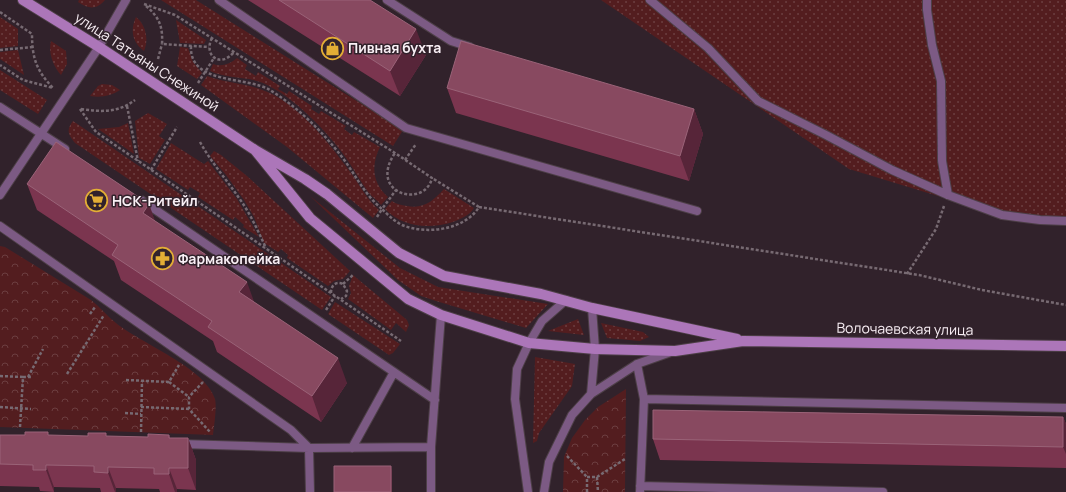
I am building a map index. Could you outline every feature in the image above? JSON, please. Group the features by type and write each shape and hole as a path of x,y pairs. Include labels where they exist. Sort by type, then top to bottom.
{"street":[{"name":"улица Татьяны Снежиной","path":"23,0 99,47 255,150 305,179 327,194 399,253 444,276 566,300"},
{"name":"улица Татьяны Снежиной","path":"255,150 310,218 408,299 441,315 529,343"},
{"name":"Волочаевская улица","path":"566,300 592,308 743,341"},
{"name":"Волочаевская улица","path":"529,343 595,349 675,351 743,341 1066,346"}],"lane":[{"path":"0,195 99,47 126,0"},
{"path":"219,0 406,128 696,211"},
{"path":"386,0 451,41 481,50"},
{"path":"650,0 708,48 758,101 892,170 948,195 1002,215 1040,220 1066,221"},
{"path":"927,0 932,45 941,81 942,161 948,195"},
{"path":"0,107 74,155"},
{"path":"133,195 435,400"},
{"path":"0,226 291,430 309,448 310,492"},
{"path":"528,492 515,399 517,369 529,343 542,321 566,300"},
{"path":"591,394 595,349 592,308"},
{"path":"431,492 432,447 441,315"},
{"path":"544,492 549,462 572,415 591,394 637,364 675,351"},
{"path":"637,364 644,399 640,489 883,492"},
{"path":"352,448 394,372"},
{"path":"644,399 1066,408"},
{"path":"171,444 309,448 432,447"}],"path":[{"path":"158,59 162,44 160,23 154,13 144,4 175,15 395,153 432,178 479,206 919,275 982,290 1066,305"},
{"path":"0,12 32,34 34,55 38,69 53,88 23,80 0,65"},
{"path":"212,38 209,47 210,53 214,58 219,60 226,59 234,51"},
{"path":"162,44 209,47"},
{"path":"191,46 191,51 195,61 206,72 219,78 246,82 267,88 296,108 327,138 345,161 365,192 395,221 402,225 426,230 444,228 462,222 476,213 479,206"},
{"path":"0,50 33,47"},
{"path":"198,83 214,58"},
{"path":"135,100 127,106 111,111 80,109 96,132 401,341"},
{"path":"127,106 138,161"},
{"path":"151,170 177,127"},
{"path":"405,160 419,140"},
{"path":"200,142 208,158 240,200 250,216 266,248"},
{"path":"395,153 389,162 387,176 389,183 396,190 407,195 415,194 428,186 431,183 432,178"},
{"path":"375,220 396,190"},
{"path":"907,274 936,229 948,195"},
{"path":"331,293 331,289 334,285 338,283 343,284 353,275"},
{"path":"340,299 346,296 347,291 343,284"},
{"path":"325,312 335,296"},
{"path":"90,314 96,305"},
{"path":"67,374 106,312"},
{"path":"28,377 43,349"},
{"path":"169,382 180,363"},
{"path":"0,376 32,377"},
{"path":"20,427 23,377"},
{"path":"126,380 169,382 190,397"},
{"path":"141,432 142,381"},
{"path":"189,409 190,397 203,381"},
{"path":"141,407 189,409 213,435"},
{"path":"0,408 31,409"},
{"path":"125,414 141,414"},
{"path":"565,454 587,477 587,492"},
{"path":"587,477 597,477 625,459"},
{"path":"597,477 598,492"}],"green space":[{"path":"79,0 105,0 99,6 89,7 78,2"},
{"path":"161,0 196,0 403,130 393,146"},
{"path":"601,0 1066,0 1066,223 1017,220 849,169"},
{"path":"0,17 18,29 18,46 0,48"},
{"path":"136,17 146,32 146,46 144,51 137,44 133,36 133,27"},
{"path":"176,20 206,40 204,44 180,43"},
{"path":"51,41 66,51 67,64 61,75 52,59 50,50"},
{"path":"180,47 188,48 193,62 202,73 197,79 177,66"},
{"path":"18,50 24,75 0,59 0,52"},
{"path":"237,58 247,65 245,69 256,76 258,72 280,86 278,89 287,94 289,91 312,106 311,109 319,114 321,111 346,126 344,129 352,135 354,132 380,147 375,160 375,174 379,186 388,197 381,205 368,192 349,162 330,137 298,106 263,83 250,79 216,74 210,71 213,64 226,64"},
{"path":"0,70 47,100 38,114 0,90"},
{"path":"207,76 264,90 295,109 316,129 351,173 374,206 379,210 373,218 287,147 201,85"},
{"path":"102,84 112,85 120,90 106,96 90,96 98,86"},
{"path":"148,113 167,124 159,136 165,140 150,164 139,158 135,121"},
{"path":"73,121 331,297 322,310 75,143 69,132 69,127"},
{"path":"128,123 134,154 98,129 119,127"},
{"path":"171,143 204,164 208,161 237,199 259,237 243,227 244,225 235,217 233,220 198,197 200,193 190,187 188,190 156,169"},
{"path":"214,151 247,176 350,271 343,279 334,281 328,286 287,258 288,255 281,249 278,252 264,243 254,217 244,200 210,156"},
{"path":"444,189 474,208 470,213 453,222 435,226 408,223 400,220 385,209 392,201 413,207 423,205 436,197"},
{"path":"310,196 400,268 438,287 548,304 526,328 421,296 398,280"},
{"path":"0,246 5,247 91,300 127,331 171,357 199,377 209,388 216,402 213,435 0,427"},
{"path":"353,275 407,320 409,325 406,332 396,323 391,330 348,299 351,293 349,286"},
{"path":"335,302 400,344 393,353 389,355 328,314"},
{"path":"578,319 584,335 548,331"},
{"path":"601,323 643,332 649,337 640,341 607,338"},
{"path":"535,357 575,364 572,386 539,433 537,441 533,443"},
{"path":"626,389 625,492 563,492 564,457 572,438 585,420 598,407"}],"building":[{"path":"279,0 370,0 416,29 390,71"},
{"path":"461,41 694,109 680,156 447,88"},
{"path":"56,142 149,204 143,213 247,282 239,292 338,358 312,396 208,327 212,321 112,255 118,245 27,184"},
{"path":"653,410 1063,417 1063,447 653,439"},
{"path":"25,432 48,432 48,435 88,436 88,433 106,433 106,436 148,437 148,434 169,435 169,438 188,438 188,468 169,468 169,474 154,474 154,468 108,467 108,473 94,472 94,466 46,465 46,470 33,470 33,465 0,464 0,435 25,435"},
{"path":"334,466 391,466 391,492 334,492"}],"place":[{"name":"Пивная бухта","path":"332,48"},
{"name":"НСК-Ритейл","path":"97,201"},
{"name":"Фармакопейка","path":"163,259"}]}
